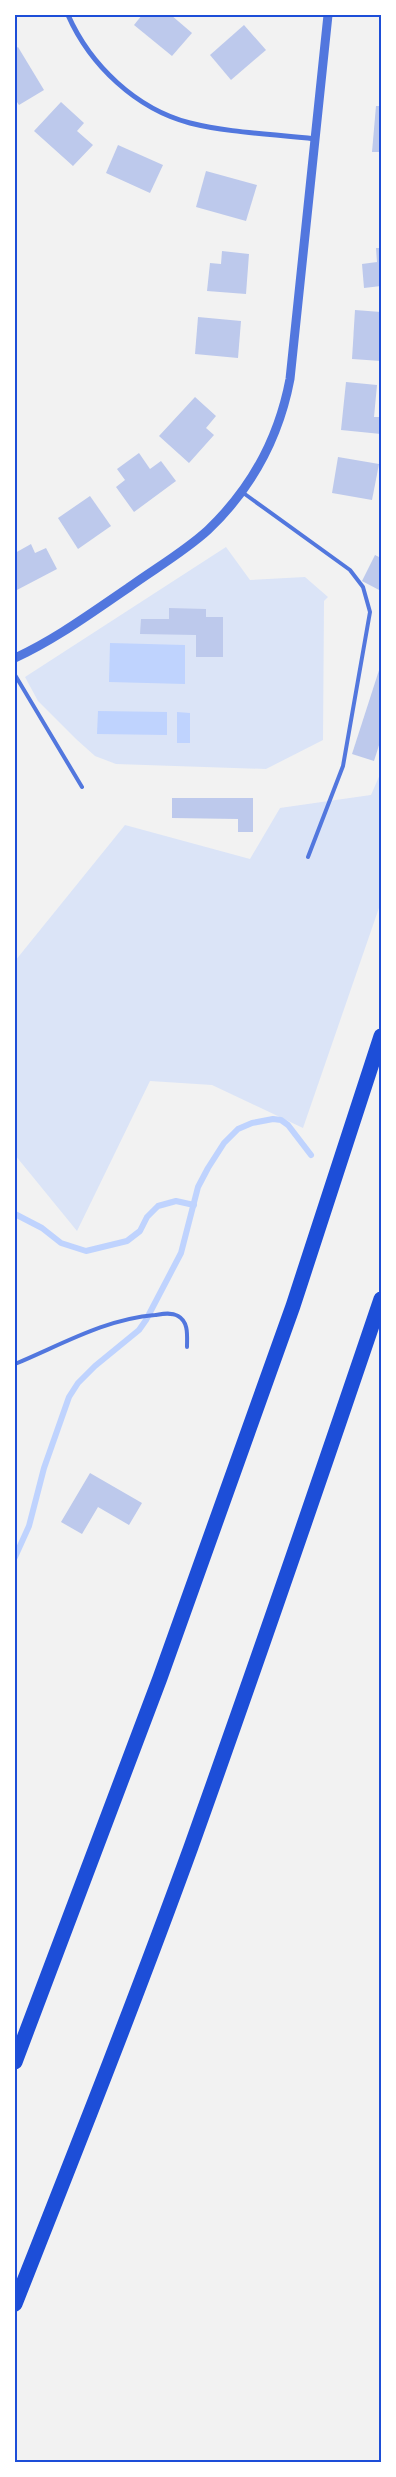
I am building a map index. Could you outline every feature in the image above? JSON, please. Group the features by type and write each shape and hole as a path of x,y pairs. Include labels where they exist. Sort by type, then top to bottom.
{"highway":[{"path":"15,2062 160,1678 287,1324 381,1036"},
{"path":"15,2304 92,2111 190,1850 286,1580 381,1299"}],"street":[{"path":"68,15 87,49 108,74 135,96 174,118 203,126 316,139"},
{"path":"15,658 78,623 208,530 242,492 268,448 285,404 292,357 328,15"}],"lane":[{"path":"242,492 350,570 363,587 370,612 343,766 308,857"},
{"path":"15,675 82,787"},
{"path":"15,1364 96,1328 140,1316 167,1314 178,1316 186,1325 187,1347"}],"shaded area":[{"path":"226,547 250,580 305,577 328,597 324,601 323,740 266,769 116,764 95,756 38,701 25,677"},
{"path":"381,772 381,902 303,1128 212,1085 150,1081 77,1231 15,1155 15,961 125,825 250,859 280,808 371,795"}],"water":[{"path":"110,643 185,645 185,684 109,682"},
{"path":"98,711 167,712 167,735 97,734"},
{"path":"177,712 190,713 190,743 177,743"}],"building":[{"path":"142,15 171,15 192,33 172,56 134,25"},
{"path":"244,25 266,50 231,80 210,55"},
{"path":"18,47 44,90 19,105 15,99 15,49"},
{"path":"61,102 84,123 77,131 93,145 73,166 34,131"},
{"path":"376,106 381,106 381,152 372,152"},
{"path":"118,145 163,165 150,193 106,173"},
{"path":"206,171 257,185 246,221 196,207"},
{"path":"376,248 381,248 381,286 364,288 362,264 377,262"},
{"path":"222,251 249,254 246,294 207,291 210,263 221,264"},
{"path":"355,310 381,312 381,361 352,359"},
{"path":"198,317 241,321 238,358 195,354"},
{"path":"346,382 377,385 374,417 381,417 381,434 341,430"},
{"path":"195,397 216,416 206,428 214,435 189,463 159,436"},
{"path":"139,453 150,469 161,461 176,481 134,512 116,487 125,480 117,469"},
{"path":"338,457 379,464 372,500 332,493"},
{"path":"90,496 111,526 78,549 58,518"},
{"path":"31,544 35,553 46,548 57,569 15,591 15,553"},
{"path":"375,555 381,558 381,591 362,581"},
{"path":"169,608 206,609 206,617 223,617 223,657 196,657 196,635 140,634 141,619 169,619"},
{"path":"381,664 381,739 374,761 352,754"},
{"path":"172,798 253,798 253,832 238,832 238,819 172,818"},
{"path":"90,1473 142,1503 129,1525 98,1507 82,1534 61,1522"}],"waterway":[{"path":"15,1557 29,1526 44,1468 69,1397 78,1383 95,1366 139,1330 146,1320 181,1253 198,1187 224,1143 238,1129 252,1123 273,1119 281,1120 288,1125 311,1155"},
{"path":"15,1214 42,1228 61,1243 86,1251 127,1241 140,1231 147,1217 158,1206 176,1201 194,1205"}]}
